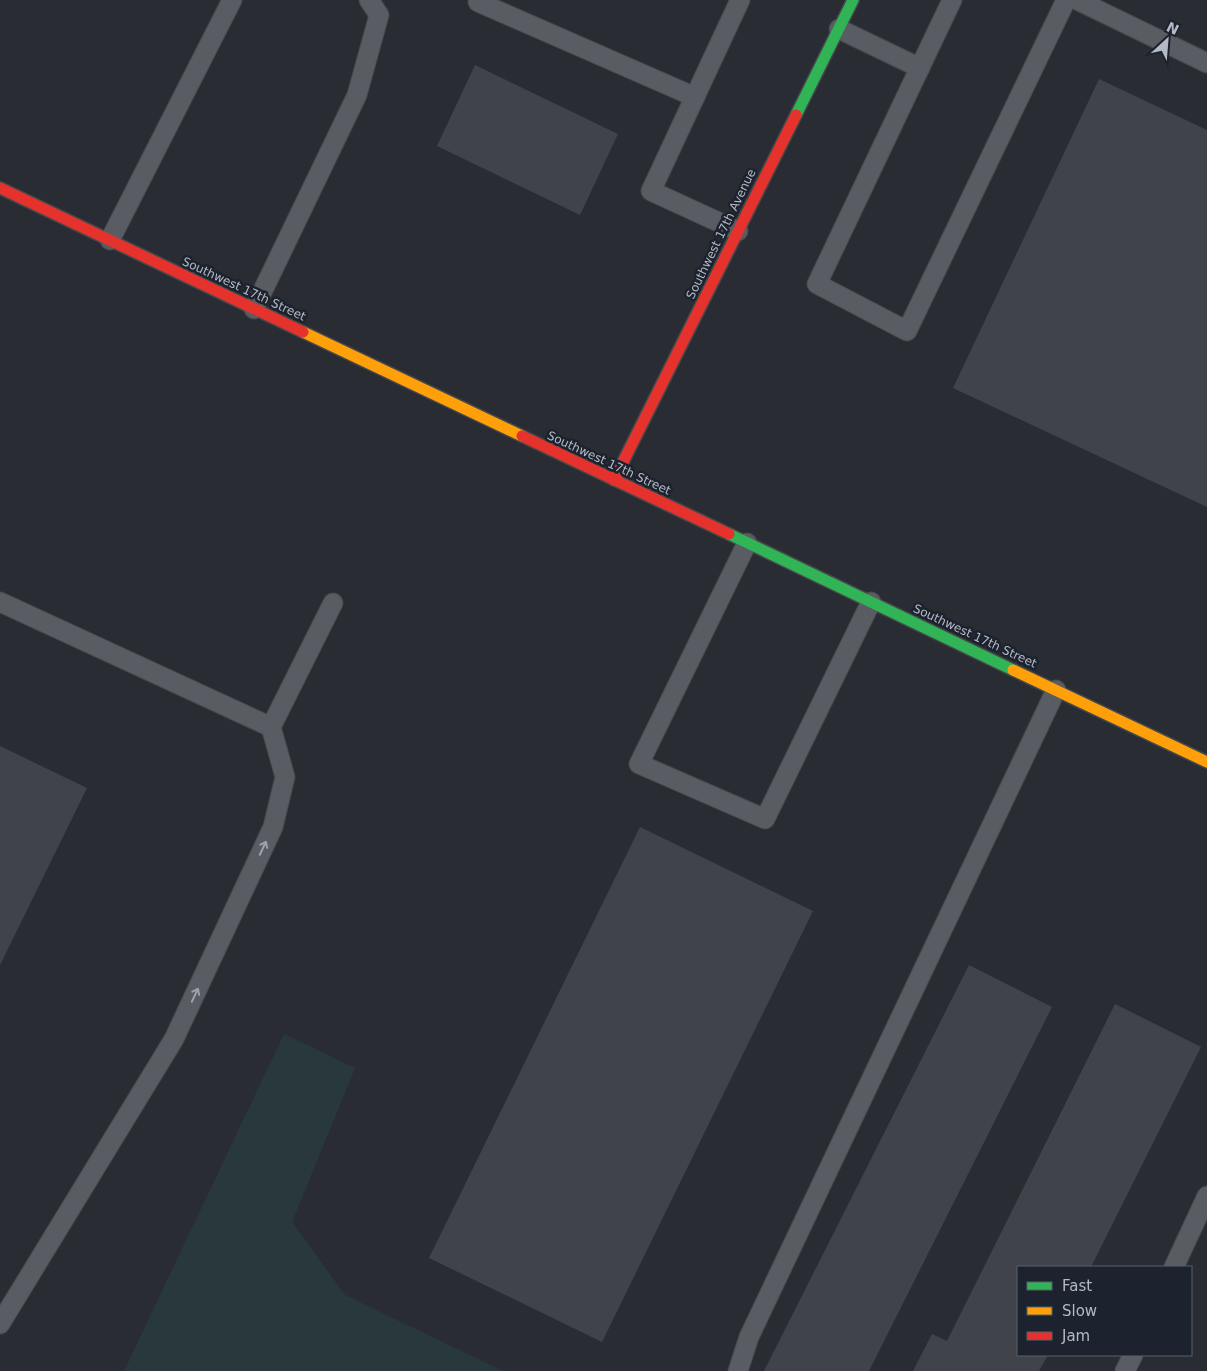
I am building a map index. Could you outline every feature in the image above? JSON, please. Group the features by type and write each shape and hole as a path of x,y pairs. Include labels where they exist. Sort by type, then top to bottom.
{"main road":[{"name":"Southwest 17th Avenue","path":"614,480 839,29 851,0"},
{"name":"Southwest 17th Street","path":"0,188 1207,762"}],"lane":[{"path":"110,240 232,0"},
{"path":"254,309 357,95 380,15 369,0"},
{"path":"738,232 651,191 740,0"},
{"path":"952,0 817,284 907,331 1066,0"},
{"path":"1077,0 1207,63"},
{"path":"478,2 695,97"},
{"path":"839,29 920,68"},
{"path":"747,543 639,764 765,819 872,602"},
{"path":"0,602 271,727"},
{"path":"0,1324 174,1039 273,827 284,777 271,727 333,603"},
{"path":"738,1371 749,1337 1056,690"},
{"path":"1174,1266 1207,1196"},
{"path":"1126,1371 1133,1356"}],"shaded area":[{"path":"284,1034 355,1068 292,1222 345,1295 503,1371 124,1371"}],"building":[{"path":"475,65 618,134 580,215 437,146"},
{"path":"1099,79 1207,130 1207,507 953,388"},
{"path":"0,746 87,788 0,965"},
{"path":"640,827 813,911 602,1342 429,1258"},
{"path":"969,965 1052,1007 869,1371 764,1371"},
{"path":"1115,1004 1201,1047 1092,1266 1017,1266 1017,1356 1047,1356 1039,1371 913,1371 932,1334 947,1341"}],"traffic: fast":[{"path":"796,115 853,0"},
{"path":"729,534 1013,670"}],"traffic: slow":[{"path":"303,332 522,436"},
{"path":"1013,670 1207,762"}],"traffic: jam":[{"path":"614,480 796,115"},
{"path":"0,188 303,332"},
{"path":"522,436 729,534"}]}
